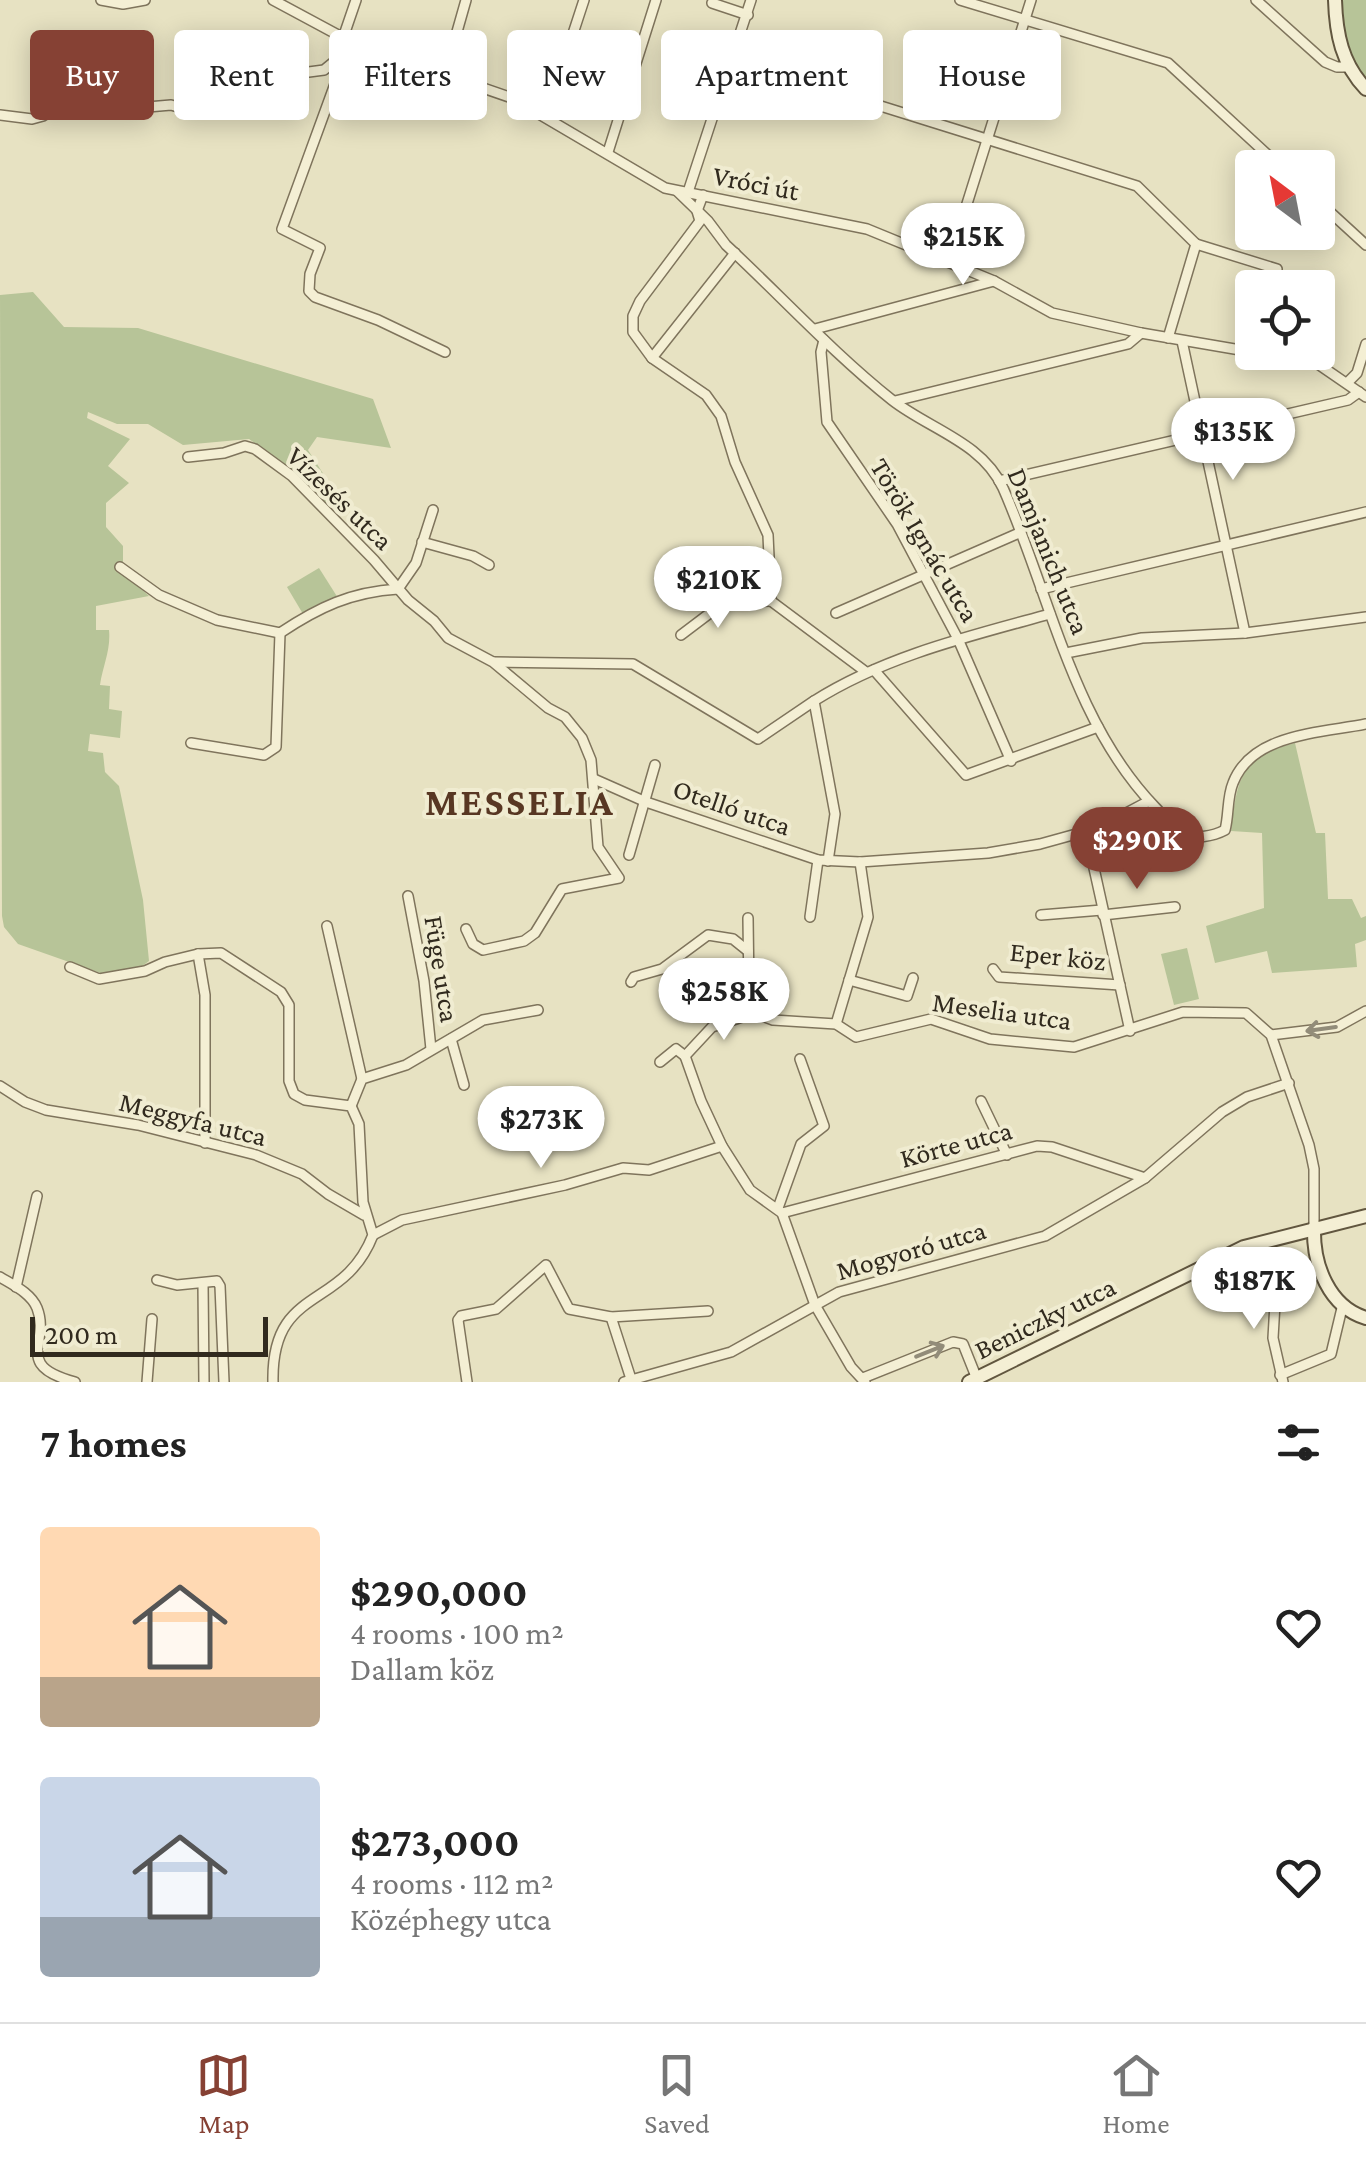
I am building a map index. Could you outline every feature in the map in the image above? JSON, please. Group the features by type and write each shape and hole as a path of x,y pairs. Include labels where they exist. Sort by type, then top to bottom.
{"main road":[{"path":"1335,0 1337,31 1349,66 1366,89"},
{"name":"Beniczky utca","path":"973,1381 1244,1247 1366,1216"},
{"path":"1314,1228 1326,1286 1342,1308 1366,1318"}],"street":[{"path":"101,0 124,4 145,0"},
{"name":"Vróci út","path":"273,0 329,33"},
{"path":"351,30 356,0"},
{"path":"457,30 466,0"},
{"path":"574,30 584,0"},
{"path":"608,152 656,0"},
{"path":"743,30 751,0"},
{"path":"960,0 1168,63 1262,150"},
{"path":"949,260 1031,0"},
{"path":"1256,0 1325,62 1349,66"},
{"path":"712,4 748,15"},
{"path":"0,114 32,119 82,96 136,108 171,105 194,112 226,108 244,104 286,76 324,70 329,65"},
{"path":"329,97 282,229 320,248 308,291 314,297 378,320 445,352"},
{"path":"883,106 1137,186 1196,244 1278,270"},
{"name":"Vróci út","path":"553,120 666,188 867,228 949,260 1052,313 1235,349"},
{"path":"682,192 710,120"},
{"name":"Damjanich utca","path":"682,192 735,254 824,340 894,401 977,453 999,480 1050,614 1108,749 1177,830 1192,836 1224,832 1233,782 1262,750 1303,735 1366,724"},
{"path":"703,196 698,211 700,221 640,301 633,316 635,338 652,358 706,395 721,416 735,462 768,535 771,601"},
{"path":"1335,216 1366,245"},
{"path":"1168,338 1196,244"},
{"path":"652,358 735,254"},
{"path":"815,330 994,281"},
{"path":"894,401 1128,344 1141,333"},
{"name":"Török Ignác utca","path":"824,340 821,352 827,422 897,524 958,639 1011,761"},
{"path":"1182,341 1245,633"},
{"path":"1348,382 1357,373 1366,344"},
{"name":"Vróci út","path":"1328,370 1362,394"},
{"path":"999,480 1362,394"},
{"name":"Vízesés utca","path":"188,456 224,453 245,446 255,449 292,476 398,589"},
{"path":"120,567 159,596 217,620 280,633 354,594 398,589 416,562 433,510"},
{"path":"1041,589 1366,512"},
{"path":"836,614 1019,533"},
{"path":"422,542 473,556 489,565"},
{"path":"398,589 448,638 494,662 548,708 565,716 582,738 594,779 598,847 618,878 559,892 535,933 524,941 483,950 473,944 466,929"},
{"path":"681,635 718,607 718,602 771,601 870,671 966,775 1098,726"},
{"path":"494,662 632,664 756,739 870,671 958,639 1050,614"},
{"path":"1066,653 1153,637 1245,633 1366,618"},
{"path":"191,743 271,754 276,747 280,633"},
{"path":"810,917 835,814 814,701"},
{"path":"629,855 655,765"},
{"name":"Otelló utca","path":"594,779 646,802 823,861 988,853 1086,832 1110,824 1149,801"},
{"path":"1086,832 1130,1031"},
{"path":"836,1024 868,917 860,862"},
{"name":"Füge utca","path":"408,896 424,982 431,1050"},
{"path":"1041,915 1176,907"},
{"path":"685,1056 712,1027 754,1013 748,992 748,918"},
{"path":"328,926 362,1079 351,1106 359,1124 362,1202 372,1234"},
{"path":"631,982 634,977 662,969 708,935 734,938 748,951"},
{"path":"70,968 98,979 146,971 198,954 221,953 281,992 289,1005 290,1081 294,1094 305,1100 351,1106"},
{"path":"198,954 204,994 205,1143"},
{"name":"Eper köz","path":"993,969 999,977 1120,985"},
{"path":"849,980 907,996 913,978"},
{"path":"362,1079 393,1072 484,1020 538,1010"},
{"name":"Meselia utca","path":"754,1013 774,1020 836,1024 856,1037 931,1019 990,1039 1074,1047 1183,1012 1240,1011 1255,1018 1271,1035"},
{"path":"1314,1228 1314,1169 1271,1035 1337,1027 1366,1011"},
{"path":"452,1039 464,1085"},
{"path":"660,1062 674,1050 685,1056 722,1146 750,1190 780,1210 815,1305 851,1367 864,1380 953,1342 963,1344 973,1381"},
{"path":"780,1210 801,1144 824,1126 800,1059"},
{"path":"1144,1178 1246,1096 1288,1083"},
{"name":"Meggyfa utca","path":"0,1086 46,1110 138,1125 256,1155 302,1174 366,1217"},
{"path":"981,1101 1006,1155"},
{"path":"273,1382 272,1355 280,1331 292,1313 334,1288 354,1269 372,1234 402,1220 564,1185 623,1168 649,1170 722,1146"},
{"name":"Körte utca","path":"780,1210 1037,1146 1052,1147 1144,1178"},
{"name":"Mogyoró utca","path":"629,1381 731,1352 839,1292 1045,1236 1144,1178"},
{"path":"16,1287 37,1196"},
{"path":"466,1382 458,1320 461,1316 496,1309 546,1264 566,1306 610,1317 708,1312"},
{"path":"0,1277 36,1304 37,1350 43,1366 53,1376 75,1382"},
{"path":"157,1280 176,1285 217,1281 224,1382"},
{"path":"203,1284 204,1382"},
{"path":"1276,1286 1273,1338 1282,1378 1331,1354 1342,1308"},
{"path":"610,1317 629,1381"},
{"path":"147,1382 152,1318"}],"green space":[{"path":"1342,0 1366,0 1366,80 1341,29"},
{"path":"33,292 64,327 138,328 373,399 391,448 317,437 308,450 333,489 335,502 328,506 291,469 249,439 183,445 148,424 117,424 88,412 87,418 130,439 108,466 129,483 106,503 106,527 123,546 123,563 137,574 126,575 149,596 96,606 96,630 109,630 100,685 110,686 109,709 122,711 120,738 90,734 88,751 103,753 105,772 119,786 143,900 149,961 141,967 106,975 18,944 4,927 2,916 0,295"},
{"path":"319,568 338,598 303,614 287,587"},
{"path":"1295,743 1316,833 1325,833 1328,899 1352,899 1361,918 1366,916 1366,940 1355,944 1357,967 1272,973 1267,951 1215,963 1206,926 1264,908 1262,833 1231,831 1239,784 1252,763"},
{"path":"1187,948 1199,999 1174,1005 1161,954"}],"district":[{"name":"MESSELIA","path":"520,802"}]}
